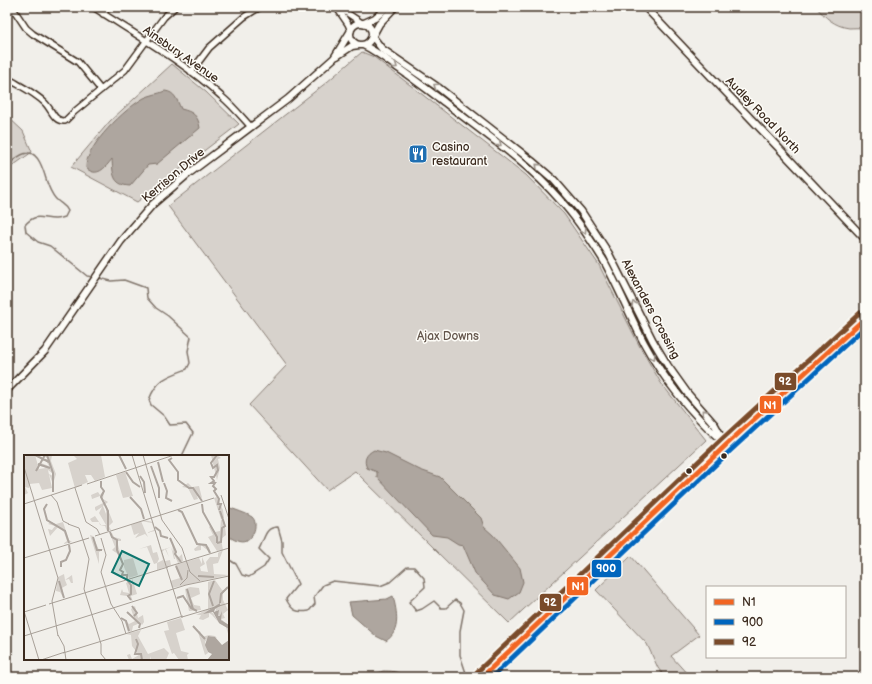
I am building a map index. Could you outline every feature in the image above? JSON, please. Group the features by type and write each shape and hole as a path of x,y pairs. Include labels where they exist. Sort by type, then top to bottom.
{"main road":[{"path":"482,677 726,445 865,317"}],"street":[{"path":"12,7 26,28 78,62 100,90"},
{"name":"Ainsbury Avenue","path":"93,7 173,58 221,96 251,127"},
{"path":"103,14 108,7"},
{"path":"7,78 32,92 45,104 56,119 59,121 65,121 125,70 164,17 175,7"},
{"path":"191,72 209,48 244,17 260,7"},
{"path":"338,7 371,28 372,36"},
{"path":"338,7 348,24 350,36 353,42 361,45 370,42 379,24 395,7"},
{"path":"350,32 356,24 375,18 387,7"},
{"name":"Audley Road North","path":"645,7 865,239"},
{"name":"Kerrison Drive","path":"334,58 350,32"},
{"name":"Alexanders Crossing","path":"372,36 382,49 439,88 532,161 554,180 581,211 609,254 653,341 668,366 688,394 715,425 726,445"},
{"name":"Kerrison Drive","path":"7,390 45,351 119,244 163,194 288,99 334,58 347,49 361,45"},
{"name":"Alexanders Crossing","path":"361,45 376,53 426,89 505,149 528,168 561,200 579,222 604,261 658,367 680,396 711,431 726,445"}],"green space":[{"path":"816,7 865,7 865,29 849,28 834,23 826,18"},
{"name":"Ajax Downs","path":"362,52 374,57 526,175 564,214 599,265 640,347 661,383 706,440 509,623 355,471 327,490 249,405 287,365 168,206 327,82"},
{"path":"172,64 206,92 239,124 137,202 71,167 110,121"},
{"path":"7,116 23,131 32,152 7,170"},
{"path":"631,556 699,635 671,656 690,677 665,677 658,668 647,644 596,590"},
{"path":"383,671 397,672 404,677 370,677"}],"shaded area":[{"path":"165,91 173,95 181,109 189,111 196,117 200,128 157,164 148,165 130,186 124,185 117,181 113,173 112,159 107,166 100,171 94,172 86,168 87,159 92,149 117,119 144,98"},
{"path":"374,450 386,453 420,470 440,477 481,518 484,527 493,535 520,568 523,582 519,592 509,599 495,595 475,573 463,545 458,544 447,537 432,535 377,477 377,472 367,468 365,460 369,453"},
{"path":"229,507 252,517 255,523 253,534 249,540 239,542 229,537"},
{"path":"393,596 397,621 394,632 386,641 376,636 352,615 349,602 387,599"}],"waterway":[{"path":"7,165 25,153 36,156 52,194 65,206 68,211 65,217 55,219 36,217 25,225 26,232 38,242 50,246 87,276 93,277"},
{"path":"99,278 111,281 124,280 146,288 147,298 156,308 168,316 191,337 188,351 190,363 187,369 164,379 156,387 149,400 151,405 164,416 170,425 186,424 193,433 182,455"},
{"path":"229,560 236,564 242,575 249,577 264,567 269,559 259,549 267,531 278,527 282,541 282,552 298,584 286,599 293,609 301,612 309,611 315,604 314,597 323,585 333,581 380,586 390,582 407,567 414,567 424,578 425,587 409,602 416,611 434,601 441,608 446,608 455,600 460,603 464,610 460,631 460,655 467,676"}],"transit line":[{"name":"92","path":"477,672 721,440 860,313"},
{"name":"N1","path":"482,677 726,445 864,319 865,314"},
{"name":"900","path":"492,677 731,450 865,327"}],"place":[{"name":"Casino restaurant","path":"418,154"}]}
